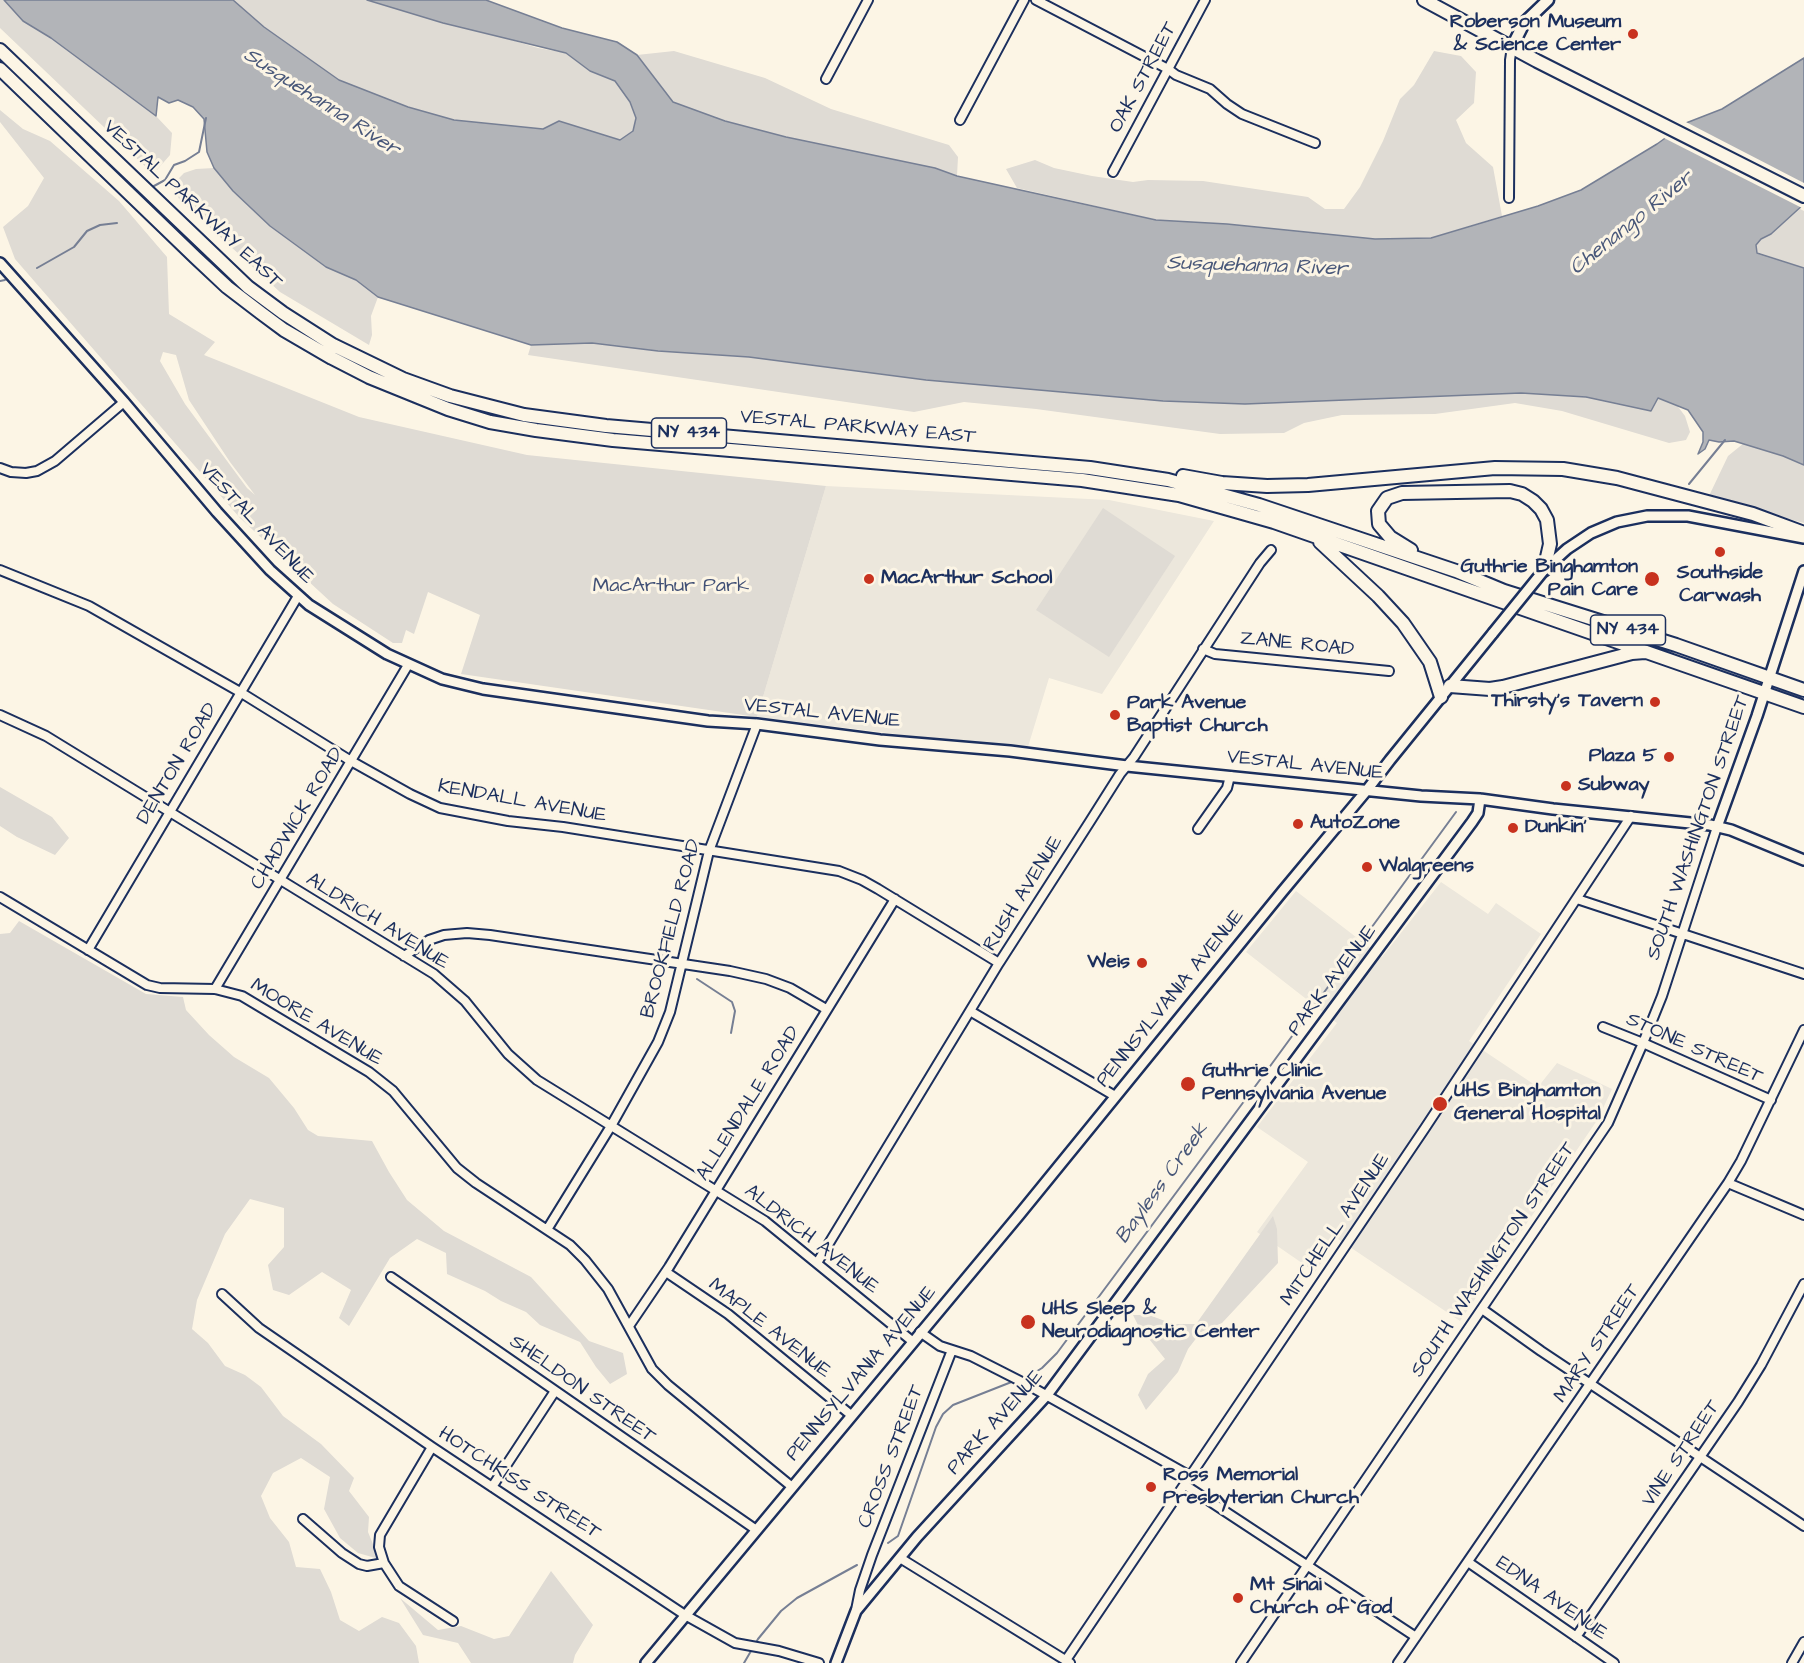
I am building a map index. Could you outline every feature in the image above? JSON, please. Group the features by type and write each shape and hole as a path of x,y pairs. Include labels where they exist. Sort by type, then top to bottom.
{"main road":[{"path":"1424,0 1804,196"},
{"path":"1512,47 1524,23 1548,0"},
{"name":"VESTAL PARKWAY EAST","path":"0,50 248,287 333,345 403,379 481,405 524,415 594,424 1076,467 1144,476 1206,489 1456,571 1504,591 1676,645 1804,690"},
{"name":"VESTAL PARKWAY EAST","path":"0,69 227,286 285,330 332,358 417,398 490,422 547,432 613,440 1120,485 1208,502 1292,528 1804,706"},
{"path":"1144,476 1151,471 1222,483 1267,486 1308,485 1495,468 1563,469 1617,478 1742,511 1776,521 1804,533"},
{"path":"1456,571 1400,544 1384,532 1377,516 1383,502 1392,495 1402,493 1503,490 1522,494 1539,506 1548,524 1550,549 1544,570"},
{"path":"1292,528 1329,549 1403,623 1430,662 1441,697"},
{"path":"1450,686 1490,689 1503,687 1632,653 1654,653"}],"street":[{"path":"826,79 868,0"},
{"path":"960,120 1024,0"},
{"path":"1036,0 1176,75 1210,89 1227,105 1242,114 1257,118 1300,139 1315,143"},
{"name":"OAK STREET","path":"1113,172 1205,0"},
{"path":"1509,198 1512,47"},
{"name":"VESTAL AVENUE","path":"0,263 270,570 309,605 408,665 442,679 483,689 708,720 880,740 1010,751 1127,766 1367,790 1480,799 1718,827 1731,830 1804,860"},
{"path":"0,468 11,472 37,471 55,461 124,402"},
{"name":"PENNSYLVANIA AVENUE","path":"646,1663 1367,790 1544,570 1567,549 1591,533 1623,521 1647,516 1688,516 1804,538"},
{"name":"RUSH AVENUE","path":"817,1263 999,963 1203,649 1271,550"},
{"name":"KENDALL AVENUE","path":"0,570 89,606 240,692 351,761 440,808 508,821 562,827 839,871 862,880 999,963"},
{"name":"SOUTH WASHINGTON STREET","path":"1242,1663 1608,1123 1643,1043 1682,934 1804,571"},
{"name":"DENTON ROAD","path":"88,950 298,596"},
{"name":"ZANE ROAD","path":"1203,649 1215,654 1389,671"},
{"name":"CHADWICK ROAD","path":"215,989 408,665"},
{"name":"ALDRICH AVENUE","path":"0,715 46,736 434,974 465,1002 508,1054 537,1080 765,1221 912,1341"},
{"name":"BROOKFIELD ROAD","path":"548,1228 611,1126 658,1042 670,1012 709,851 757,724"},
{"path":"1198,829 1227,788 1230,776"},
{"name":"PARK AVENUE","path":"836,1663 856,1611 900,1558 1047,1395 1472,822 1478,813 1480,799"},
{"name":"MITCHELL AVENUE","path":"1068,1662 1631,816"},
{"name":"MOORE AVENUE","path":"0,897 147,985 160,988 215,989 242,996 369,1071 393,1091 457,1167 476,1183 548,1228 570,1245 608,1289 652,1369 668,1385 791,1486"},
{"name":"ALLENDALE ROAD","path":"629,1326 666,1272 895,899"},
{"path":"1577,899 1804,974"},
{"path":"404,956 429,940 444,935 467,933 730,972 790,988 826,1010"},
{"path":"970,1011 1115,1096"},
{"name":"STONE STREET","path":"1603,1027 1771,1101"},
{"name":"MARY STREET","path":"1398,1663 1728,1183 1742,1161 1804,1030"},
{"path":"1728,1183 1804,1215"},
{"name":"MAPLE AVENUE","path":"666,1272 728,1314 851,1415"},
{"name":"SHELDON STREET","path":"392,1277 755,1529"},
{"name":"VINE STREET","path":"1576,1637 1700,1458 1761,1365 1804,1284"},
{"name":"HOTCHKISS STREET","path":"222,1294 259,1328 432,1447 685,1615 735,1643 802,1657 819,1663"},
{"path":"1482,1309 1591,1385 1802,1525 1804,1516"},
{"path":"920,1332 930,1340 971,1356 1028,1384 1190,1476"},
{"name":"CROSS STREET","path":"856,1611 860,1590 872,1555 951,1350"},
{"path":"492,1487 555,1392"},
{"path":"432,1447 380,1535 380,1547 384,1563 399,1586 453,1621"},
{"path":"1185,1485 1416,1637"},
{"path":"303,1519 342,1553 359,1564 367,1566 384,1563"},
{"path":"900,1558 1068,1662"},
{"name":"EDNA AVENUE","path":"1468,1562 1614,1663"},
{"path":"1792,1663 1801,1652 1804,1642"}],"shaded area":[{"path":"826,486 1109,500 1214,521 1102,694 1049,678 1027,750 757,717"},
{"name":"UHS Binghamton General Hospital","path":"1441,882 1488,914 1496,903 1541,934 1469,1041 1538,1087 1557,1063 1612,1089 1598,1119 1460,1321 1338,1239 1315,1272 1257,1232 1308,1162 1257,1127 1337,1023 1246,952 1296,891 1382,957"}],"green space":[{"path":"0,0 4,0 23,21 51,38 156,116 172,133 170,155 157,170 149,170 0,28"},
{"path":"233,0 367,0 443,23 566,53 590,71 615,81 630,102 636,118 633,131 620,140 559,121 543,129 454,120 408,107 339,80 264,27"},
{"path":"674,51 765,78 831,109 949,145 958,157 957,176 935,168 786,137 725,121 673,102 637,55"},
{"path":"1434,51 1461,56 1476,72 1474,103 1456,120 1466,143 1493,167 1502,216 1431,238 1375,239 1227,224 1157,220 1017,188 1006,169 1035,160 1054,168 1092,176 1133,182 1203,181 1308,197 1325,209 1344,209 1360,187 1383,141 1400,99 1414,85"},
{"name":"MacArthur Park","path":"0,110 23,129 50,141 119,201 167,257 169,314 215,342 204,355 359,417 527,455 826,486 757,717 461,674 480,615 428,592 414,634 406,630 402,643 393,643 333,604 240,518 15,259 3,227 28,206 44,178 0,122","holes":["163,352 176,355 189,400 255,495 247,488 185,404 160,361"]},
{"path":"214,168 233,191 270,226 326,267 356,280 378,297 371,316 372,335 369,345 280,292 179,199 173,184 184,173 196,169"},
{"path":"1800,209 1804,211 1804,268 1757,252 1756,245 1761,239 1771,234"},
{"path":"592,343 658,351 749,357 925,380 1163,401 1245,404 1521,393 1586,397 1651,411 1658,398 1676,404 1685,416 1690,432 1686,440 1669,443 1562,411 1515,403 1435,414 1342,415 1304,423 1284,433 1220,434 1036,409 964,402 914,412 528,355 531,345"},
{"path":"1744,443 1804,465 1804,523 1708,498 1728,456"},
{"path":"1103,508 1175,556 1109,657 1036,610"},
{"path":"0,787 52,817 69,838 55,855 17,837 0,826"},
{"path":"19,921 146,994 183,997 186,1010 209,1035 234,1057 269,1078 294,1108 308,1130 318,1136 372,1141 407,1200 444,1231 531,1277 589,1341 623,1353 627,1374 610,1384 580,1342 540,1325 526,1312 447,1274 446,1253 417,1239 390,1258 349,1326 339,1318 351,1290 322,1272 289,1295 273,1290 268,1265 284,1247 284,1208 250,1199 225,1234 197,1300 192,1329 208,1343 225,1366 245,1375 261,1387 283,1416 321,1444 354,1478 349,1491 369,1517 368,1532 379,1559 358,1553 340,1538 324,1509 330,1477 301,1458 273,1473 261,1496 270,1518 289,1542 296,1567 320,1569 331,1592 340,1620 359,1631 382,1617 399,1623 416,1646 419,1663 0,1663 0,934 10,933"},
{"path":"1273,1216 1277,1229 1278,1263 1222,1323 1201,1332 1188,1349 1178,1372 1146,1410 1138,1395 1148,1374 1165,1359 1138,1325 1133,1315 1149,1315 1173,1324 1196,1324"},
{"path":"551,1571 593,1625 575,1655 573,1663 471,1663 458,1643 423,1635 400,1598 438,1630 461,1626 494,1639 509,1636"}],"water":[{"path":"4,0 233,0 264,27 339,80 408,107 454,120 543,129 559,121 620,140 633,131 636,118 630,102 615,81 590,71 566,53 443,23 367,0 486,0 562,28 617,42 637,55 673,102 725,121 786,137 935,168 957,176 1156,220 1227,224 1375,239 1431,238 1538,206 1581,190 1657,144 1686,123 1722,109 1804,58 1804,204 1756,245 1757,253 1804,268 1804,465 1734,441 1709,440 1705,449 1698,454 1703,442 1703,432 1688,410 1658,398 1651,411 1586,397 1521,393 1245,404 1163,401 926,380 749,357 658,351 592,343 531,345 378,297 356,280 326,267 270,226 233,191 214,168 207,152 204,119 193,107 178,100 169,103 158,97 156,116 51,38 23,21"}],"pier":[{"path":"1684,121 1804,183 1804,209 1662,137"}],"waterway":[{"path":"154,186 165,180 174,165 199,152 206,118"},
{"path":"37,268 74,247 87,231 100,225 117,223"},
{"path":"0,281 5,280"},
{"path":"1689,484 1725,440"},
{"name":"Bayless Creek","path":"1022,1378 1042,1368 1057,1353 1456,812"},
{"path":"697,979 732,1002 735,1011 731,1033"},
{"name":"Bayless Creek","path":"888,1543 898,1536 936,1427 943,1414 953,1405 1014,1381"},
{"name":"Bayless Creek","path":"744,1663 758,1639 781,1611 797,1598 857,1565"}],"place":[{"name":"Roberson Museum & Science Center","path":"1633,34"},
{"name":"Southside Carwash","path":"1720,552"},
{"name":"MacArthur School","path":"869,579"},
{"name":"Guthrie Binghamton Pain Care","path":"1652,579"},
{"name":"Thirsty's Tavern","path":"1655,702"},
{"name":"Park Avenue Baptist Church","path":"1115,715"},
{"name":"Plaza 5","path":"1669,757"},
{"name":"Subway","path":"1566,786"},
{"name":"AutoZone","path":"1298,824"},
{"name":"Dunkin'","path":"1513,828"},
{"name":"Walgreens","path":"1367,867"},
{"name":"Weis","path":"1142,963"},
{"name":"Guthrie Clinic Pennsylvania Avenue","path":"1188,1084"},
{"name":"UHS Binghamton General Hospital","path":"1440,1104"},
{"name":"UHS Sleep & Neurodiagnostic Center","path":"1028,1322"},
{"name":"Ross Memorial Presbyterian Church","path":"1151,1487"},
{"name":"Mt Sinai Church of God","path":"1238,1598"}],"water label":[{"name":"Susquehanna River","path":"321,103"},
{"name":"Chenango River","path":"1632,224"},
{"name":"Susquehanna River","path":"1257,267"}]}
